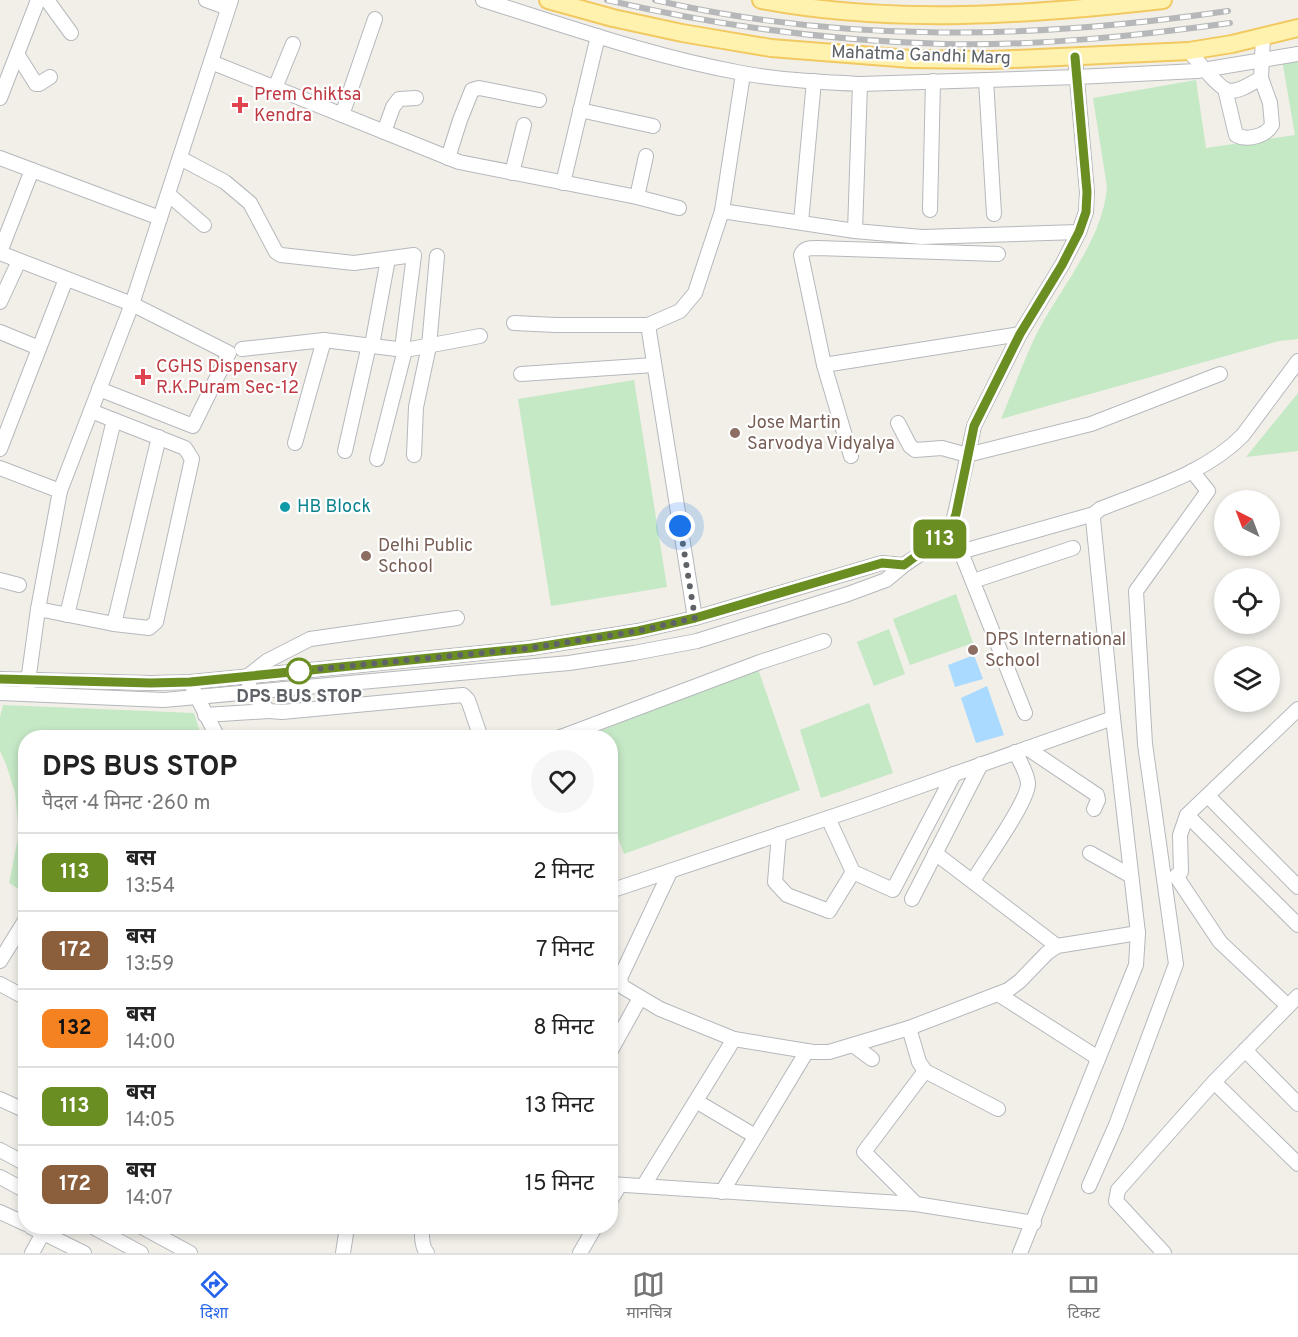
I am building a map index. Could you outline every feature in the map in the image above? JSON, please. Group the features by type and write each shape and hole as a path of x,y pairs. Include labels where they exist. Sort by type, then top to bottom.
{"main road":[{"name":"Mahatma Gandhi Marg","path":"548,0 613,18 682,33 771,48 911,59 992,60 1189,51 1232,44 1298,28"},
{"path":"761,0 908,16 1068,11 1163,0"}],"street":[{"path":"0,98 38,0"},
{"path":"47,0 71,33"},
{"path":"27,687 38,609 60,491 132,304 230,4 206,0"},
{"path":"483,0 653,53 744,74 814,81 860,84 1077,78 1207,70 1298,54"},
{"path":"342,115 375,19"},
{"path":"563,183 598,36"},
{"path":"1189,51 1225,89 1236,135 1242,138 1267,132 1272,125 1270,104 1261,78 1263,37"},
{"path":"276,88 292,44"},
{"path":"17,54 36,84 50,77"},
{"path":"0,679 27,687 164,700 569,663 697,641 886,580 938,542 951,527 974,426 1020,334 1062,265 1079,232 1086,212 1087,192 1075,57"},
{"path":"211,62 459,162 637,197 679,208"},
{"path":"514,323 567,326 648,325 681,311 695,293 722,211 744,74"},
{"path":"1225,89 1233,91 1261,78"},
{"path":"986,80 994,214"},
{"path":"801,222 814,81"},
{"path":"930,210 933,81"},
{"path":"855,231 860,84"},
{"path":"448,158 472,90 479,88 539,100"},
{"path":"384,132 393,107 399,99 416,99"},
{"path":"580,110 653,126"},
{"path":"512,173 524,125"},
{"path":"637,197 646,156"},
{"path":"0,158 160,218"},
{"path":"180,158 225,182 250,203 276,252 281,255 354,263 414,255 404,350 377,459"},
{"path":"32,170 0,253 132,304 229,353 193,426 99,389"},
{"path":"168,194 204,225"},
{"path":"722,211 855,231 922,237 1079,232"},
{"path":"851,456 824,365 801,255 803,251 808,248 817,248 998,254"},
{"path":"414,455 416,407 429,346 437,256"},
{"path":"345,451 371,345 388,259"},
{"path":"0,302 19,261"},
{"path":"0,449 66,279"},
{"path":"648,325 695,618"},
{"path":"0,332 39,348"},
{"path":"824,365 1020,334"},
{"path":"242,349 324,340 404,350 480,336"},
{"path":"295,443 324,340"},
{"path":"960,552 1094,514 1100,509 1203,466 1243,435 1298,361"},
{"path":"521,374 654,365"},
{"path":"898,423 910,446 915,450 942,448 968,455 1091,424 1220,374"},
{"path":"38,609 114,624 149,628 156,622 192,459 185,448 91,411"},
{"path":"67,615 114,420"},
{"path":"114,624 159,437"},
{"path":"0,468 60,491"},
{"path":"1089,1186 1116,1125 1176,964 1145,744 1136,591 1208,491 1192,471"},
{"path":"1020,1253 1136,965 1138,933 1113,718 1094,514"},
{"path":"951,527 1025,713"},
{"path":"973,581 1073,548"},
{"path":"0,693 27,687 190,682 531,648 638,631 695,618 882,563 904,565"},
{"path":"0,580 20,585"},
{"path":"248,676 267,661 310,639 457,618"},
{"path":"579,730 760,662 824,641"},
{"path":"248,676 250,692 269,711"},
{"path":"190,682 213,730"},
{"path":"205,715 282,712 463,695 468,700 478,730"},
{"path":"1164,1253 1116,1201 1116,1194 1214,1082 1293,1001 1220,942 1176,876 1181,872 1180,835 1187,815 1298,709"},
{"path":"618,888 1113,718"},
{"path":"1021,750 1097,795 1098,800 1094,808"},
{"path":"973,881 1014,818 1028,789 1021,750"},
{"path":"912,899 981,764"},
{"path":"828,818 853,872 893,890 954,774"},
{"path":"1208,796 1298,887"},
{"path":"1187,815 1298,925"},
{"path":"779,834 775,882 787,895 829,911 853,872"},
{"path":"935,853 1057,946"},
{"path":"1090,853 1131,876"},
{"path":"908,862 927,869"},
{"path":"618,983 670,872"},
{"path":"0,961 18,932"},
{"path":"618,985 660,1009 734,1039 807,1051 829,1052 909,1028 998,994 1020,981 1057,946 1138,933"},
{"path":"0,984 18,994"},
{"path":"998,994 1098,1058"},
{"path":"618,1038 640,998"},
{"path":"909,1028 919,1062 926,1071 998,1108"},
{"path":"644,1185 734,1039"},
{"path":"853,1045 872,1059"},
{"path":"1245,1050 1298,1104"},
{"path":"722,1192 807,1051"},
{"path":"916,1204 864,1152 926,1071"},
{"path":"1214,1082 1298,1164"},
{"path":"0,1099 18,1107"},
{"path":"696,1101 755,1136"},
{"path":"0,1150 18,1160"},
{"path":"0,1177 18,1187"},
{"path":"618,1184 916,1204 1034,1223"},
{"path":"0,1212 18,1220"},
{"path":"32,1253 36,1234"},
{"path":"45,1234 84,1253"},
{"path":"106,1234 141,1253"},
{"path":"155,1234 190,1253"},
{"path":"422,1234 424,1249 427,1253"},
{"path":"580,1253 591,1234"}],"green space":[{"path":"1298,51 1298,339 1279,341 1001,419 1036,335 1089,245 1104,207 1107,187 1093,98 1196,80 1206,148 1295,135 1281,54"},
{"path":"634,380 667,587 551,606 518,399"},
{"path":"1298,393 1298,451 1246,457"},
{"path":"956,594 973,643 910,665 893,619"},
{"path":"889,629 905,674 874,686 857,642"},
{"path":"758,669 800,790 624,854 618,838 618,730 602,730"},
{"path":"869,703 893,773 821,798 800,730"},
{"path":"3,705 194,713 199,730 18,730 18,823 15,793 0,751 0,717"},
{"path":"18,838 18,889 9,883"}],"water":[{"path":"974,655 983,679 955,687 948,665"},
{"path":"987,686 1004,735 976,743 961,698"}],"railway":[{"path":"607,0 775,31 860,40 945,44 1088,39 1230,23"},
{"path":"655,0 726,14 797,24 869,30 941,32 1084,27 1228,11"}],"bus line":[{"name":"113","path":"0,679 190,682 531,648 638,631 695,618 882,563 904,565 938,542 951,527 956,514 974,426 1020,334 1062,265 1079,232 1086,212 1087,192 1075,57"}],"place":[{"name":"Prem Chiktsa Kendra","path":"240,105"},
{"name":"CGHS Dispensary R.K.Puram Sec-12","path":"143,377"},
{"name":"Jose Martin Sarvodya Vidyalya","path":"735,433"},
{"name":"HB Block","path":"285,507"},
{"name":"Delhi Public School","path":"366,556"},
{"name":"DPS International School","path":"973,650"},
{"name":"DPS BUS STOP","path":"299,671"}],"route":[{"path":"299,671 531,648 638,631 695,618 680,526"}]}
